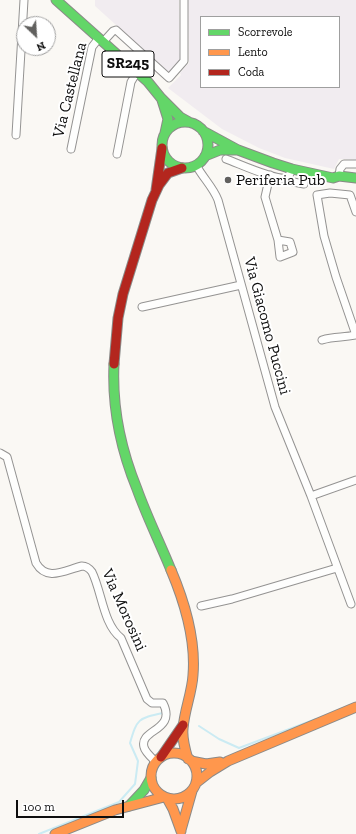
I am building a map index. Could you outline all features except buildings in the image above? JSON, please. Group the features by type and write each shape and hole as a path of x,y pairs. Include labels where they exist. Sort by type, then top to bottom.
{"main road":[{"name":"Via Castellana","path":"56,0 148,82 161,98 180,117 189,122"},
{"name":"Via Castellana","path":"161,98 168,119 164,134"},
{"path":"182,168 171,164 163,154 162,138 174,124 189,122 238,150 292,168 336,177 356,178"},
{"path":"203,131 207,137 208,143 205,156"},
{"path":"156,192 162,148"},
{"path":"181,832 194,787 196,772 183,741 183,725 190,701 194,678 193,650 188,620 175,576 136,489 120,433 114,390 116,335 123,294 156,192 168,173 173,170 190,168 196,165 205,156 215,151 222,149 238,150"},
{"path":"55,834 129,806 166,798 173,799 183,797 210,772 228,761 356,707"},
{"path":"129,806 148,786 152,770 183,725"},
{"path":"159,760 170,754 180,754 198,764 211,764 224,760 228,761"},
{"path":"151,778 154,788 166,798 173,809 181,832"}],"street":[{"path":"16,135 24,0"},
{"name":"Via Castellana","path":"71,150 92,47 116,30 169,78 184,61 184,0"},
{"path":"117,154 130,82 137,72"},
{"path":"226,159 270,176 304,184"},
{"path":"330,193 340,168 344,164 356,164"},
{"name":"Via Giacomo Puccini","path":"196,165 216,193 275,408 311,496 351,604"},
{"path":"287,179 292,168"},
{"path":"270,176 265,197 278,240"},
{"path":"322,340 333,336 343,338 356,335 324,236 316,192 350,195 356,212"},
{"path":"142,307 241,285"},
{"name":"Via Morosini","path":"0,453 7,457 36,564 40,570 50,574 82,566 87,567 92,572 114,633 121,638 147,699 152,703 163,703 166,710 166,717 162,725 145,738 144,742 144,749 159,760"},
{"path":"311,496 356,480"},
{"path":"201,606 232,599 337,568"}],"shaded area":[{"path":"95,0 179,0 180,60 170,71 167,71 95,6"},
{"path":"188,0 356,0 356,160 339,159 334,169 285,158 259,148 222,129 168,88 181,75 180,73 189,63"}],"waterway":[{"path":"39,834 119,802 135,784 138,761 130,743 137,724 143,718 163,713"},
{"path":"199,726 219,739 239,748 316,719"}],"traffic: fast":[{"path":"56,0 148,82 161,98 180,117 189,122"},
{"path":"162,100 168,119 165,133"},
{"path":"180,122 190,122 198,126 204,132 208,140 208,145 208,150 204,158 198,164 190,168 180,168 172,164 166,158 162,150 162,140 166,132 172,126 180,122"},
{"path":"203,131 238,150 292,169 333,178 339,176 356,178"},
{"path":"205,156 220,150 236,150"},
{"path":"114,364 114,396 116,412 126,459 145,510 171,570"},
{"path":"129,806 144,790 151,778"}],"traffic: slow":[{"path":"171,570 185,608 193,648 192,682 183,733 188,759"},
{"path":"196,783 228,761 356,707"},
{"path":"174,753 187,757 193,763 197,776 193,789 187,795 174,799 161,795 155,789 151,776 155,763 161,757 174,753"},
{"path":"191,761 206,764 220,762"},
{"path":"181,830 192,791"},
{"path":"55,834 115,810 164,797"},
{"path":"167,798 173,809 181,831"}],"traffic: jam":[{"path":"156,190 162,148"},
{"path":"114,364 118,318 123,294 152,200 159,185 168,173 182,168"},
{"path":"161,757 183,725"}],"place":[{"name":"Periferia Pub","path":"228,180"}]}
